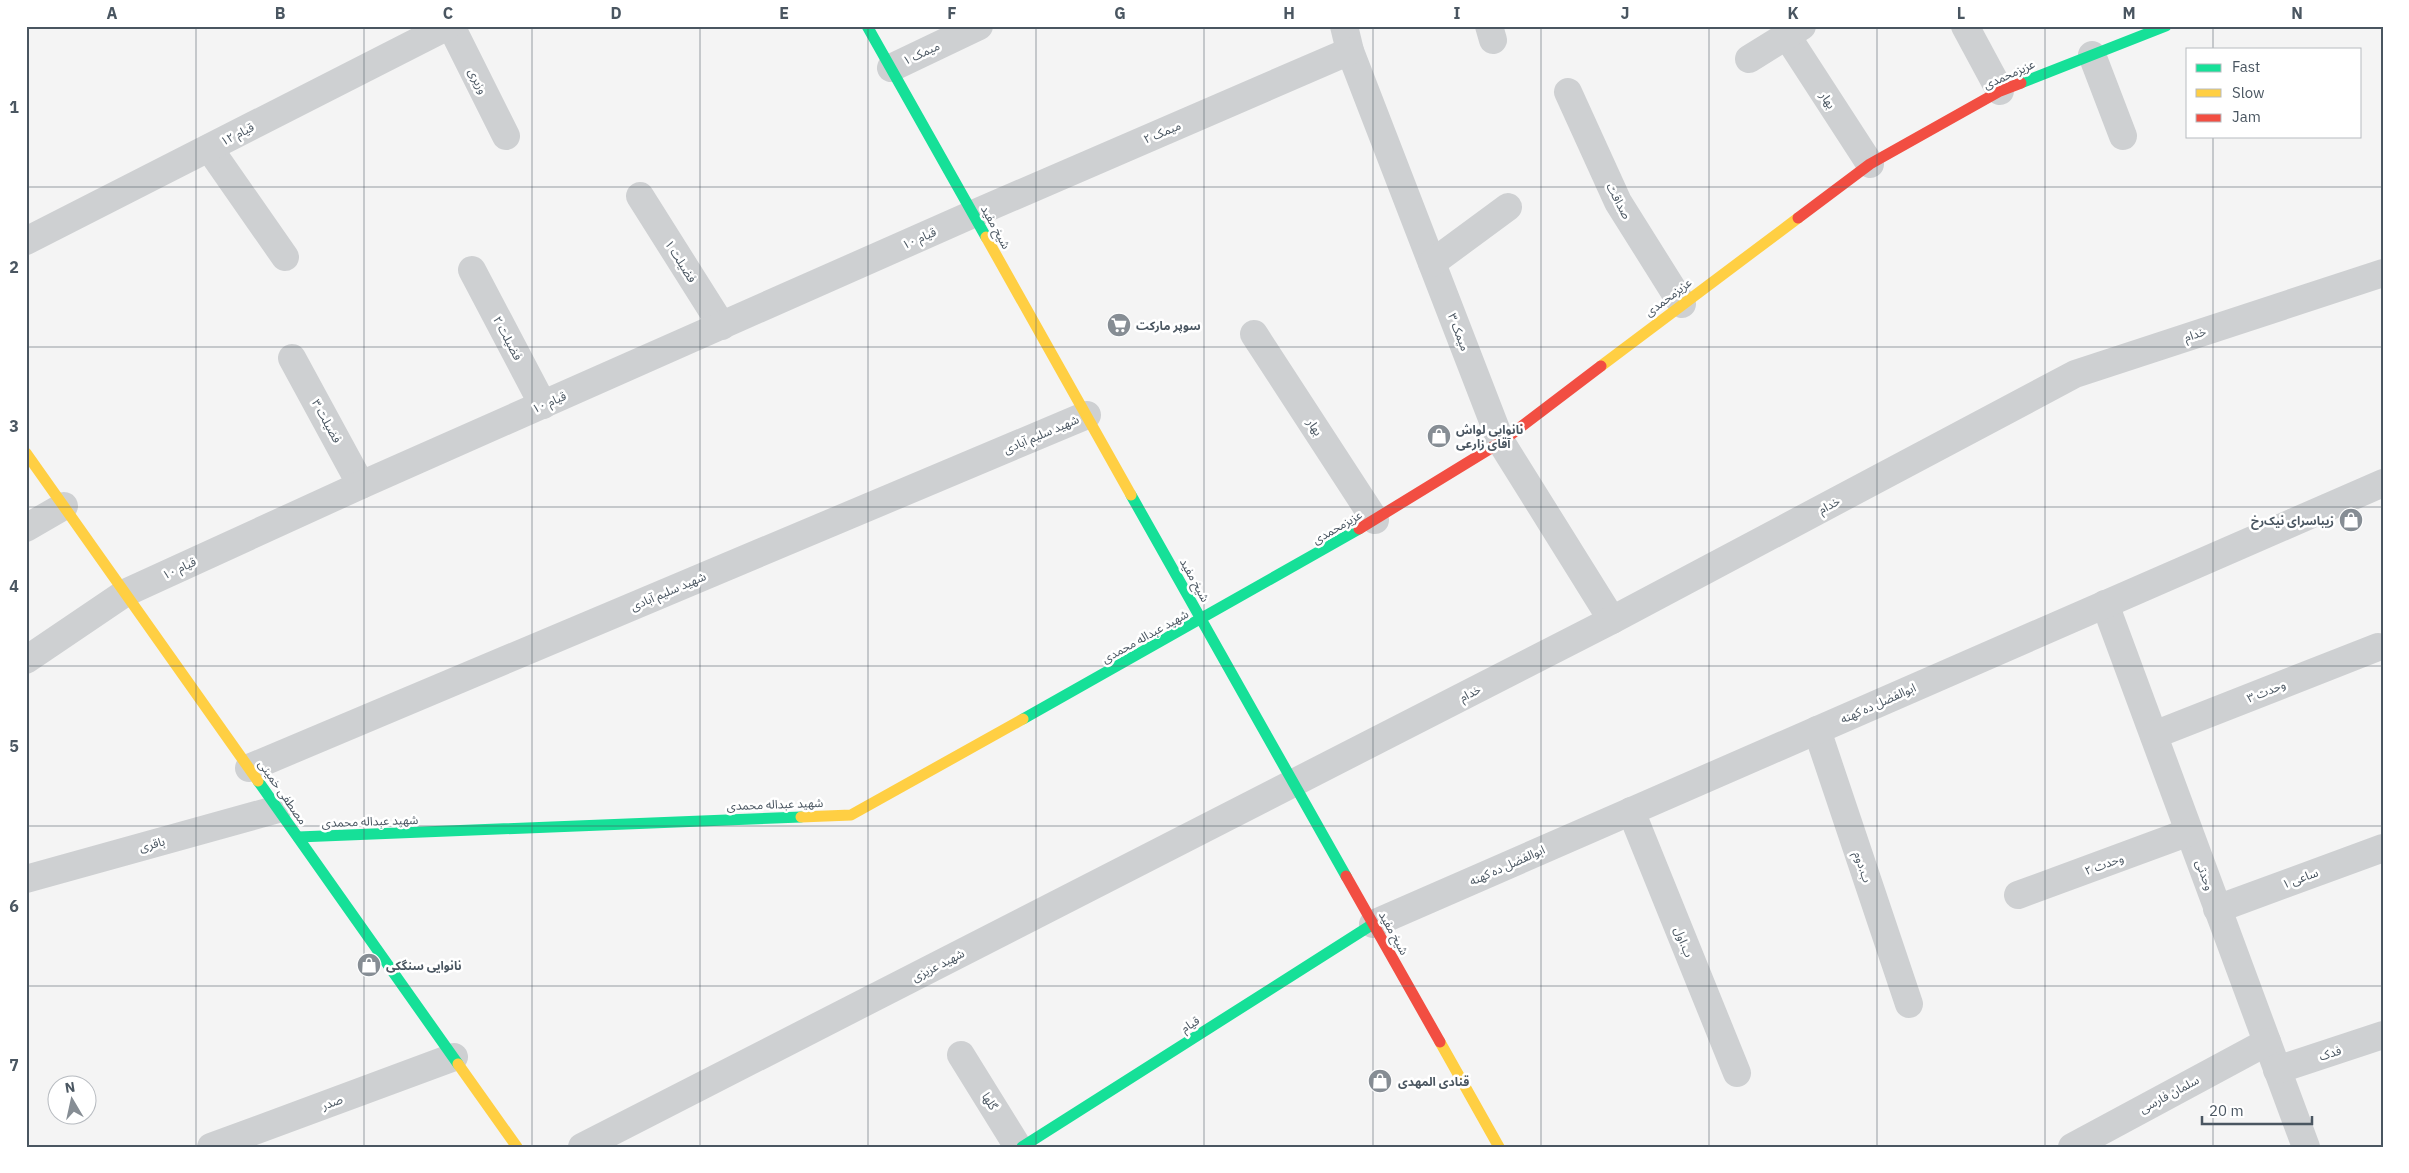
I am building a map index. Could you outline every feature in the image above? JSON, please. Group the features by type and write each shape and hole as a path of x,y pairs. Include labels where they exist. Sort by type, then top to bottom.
{"street":[{"name":"وزیری","path":"450,26 506,136"},
{"name":"قیام ۱۲","path":"26,241 450,26"},
{"name":"شیخ مفید","path":"867,26 1499,1147"},
{"name":"میمک ۱","path":"891,68 979,26"},
{"path":"1965,26 2000,91"},
{"name":"عزیزمحمدی","path":"1202,620 1375,520 1502,442 1682,304 1870,164 2000,91 2166,26"},
{"name":"بهار","path":"1749,59 1794,31 1870,164"},
{"name":"میمک ۲","path":"973,214 1347,38"},
{"name":"میمک ۳","path":"1347,38 1502,442 1612,620"},
{"path":"2092,55 2123,136"},
{"name":"صداقت","path":"1568,92 1618,202 1682,304"},
{"path":"209,148 285,257"},
{"name":"فضیلت ۱","path":"640,196 722,326"},
{"path":"1432,263 1508,207"},
{"name":"قیام ۱۰","path":"26,660 125,593 361,485 973,214"},
{"name":"فضیلت ۲","path":"472,270 543,405"},
{"name":"خدام","path":"1294,783 1612,620 2075,374 2383,272"},
{"name":"بهار","path":"1254,334 1375,520"},
{"name":"فضیلت ۳","path":"292,358 361,485"},
{"name":"شهید سلیم آبادی","path":"249,768 1087,415"},
{"name":"مصطفی خمینی","path":"26,453 517,1147"},
{"name":"ابوالفضل ده کهنه","path":"1373,924 2383,483"},
{"path":"26,528 64,506"},
{"name":"وحدتی","path":"2105,604 2306,1147"},
{"name":"شهید عبداله محمدی","path":"298,837 851,815 1202,620"},
{"name":"وحدت ۳","path":"2154,735 2378,646"},
{"name":"ب.دوم","path":"1817,730 1909,1004"},
{"name":"شهید عزیزی","path":"582,1147 1294,783"},
{"name":"باقری","path":"26,878 278,809"},
{"name":"ب.اول","path":"1631,811 1737,1073"},
{"name":"وحدت ۲","path":"2018,895 2189,832"},
{"name":"ساعی ۱","path":"2217,908 2383,848"},
{"name":"قیام","path":"1020,1147 1373,924"},
{"name":"فدک","path":"2277,1070 2383,1035"},
{"name":"سلمان فارسی","path":"2072,1147 2267,1042"},
{"name":"گلها","path":"961,1055 1020,1147"},
{"name":"صدر","path":"222,1145 454,1057"}],"traffic: fast":[{"path":"867,26 986,237"},
{"path":"2021,83 2166,26"},
{"path":"1131,495 1346,876"},
{"path":"1023,719 1359,529"},
{"path":"258,781 458,1064"},
{"path":"298,837 801,817"},
{"path":"1022,1147 1373,924"}],"traffic: slow":[{"path":"1601,366 1798,218"},
{"path":"986,237 1131,495"},
{"path":"26,453 258,781"},
{"path":"801,817 851,815 1023,719"},
{"path":"1440,1042 1499,1147"},
{"path":"458,1064 517,1147"}],"traffic: jam":[{"path":"1798,218 1870,164 2000,91 2021,83"},
{"path":"1359,529 1501,442 1601,366"},
{"path":"1346,876 1440,1042"}],"place":[{"name":"سوپر مارکت","path":"1119,325"},
{"name":"نانوایی لواش آقای زارعی","path":"1439,436"},
{"name":"زیباسرای نیک‌رخ","path":"2351,520"},
{"name":"نانوایی سنگکی","path":"369,965"},
{"name":"قنادی المهدی","path":"1380,1081"}]}
